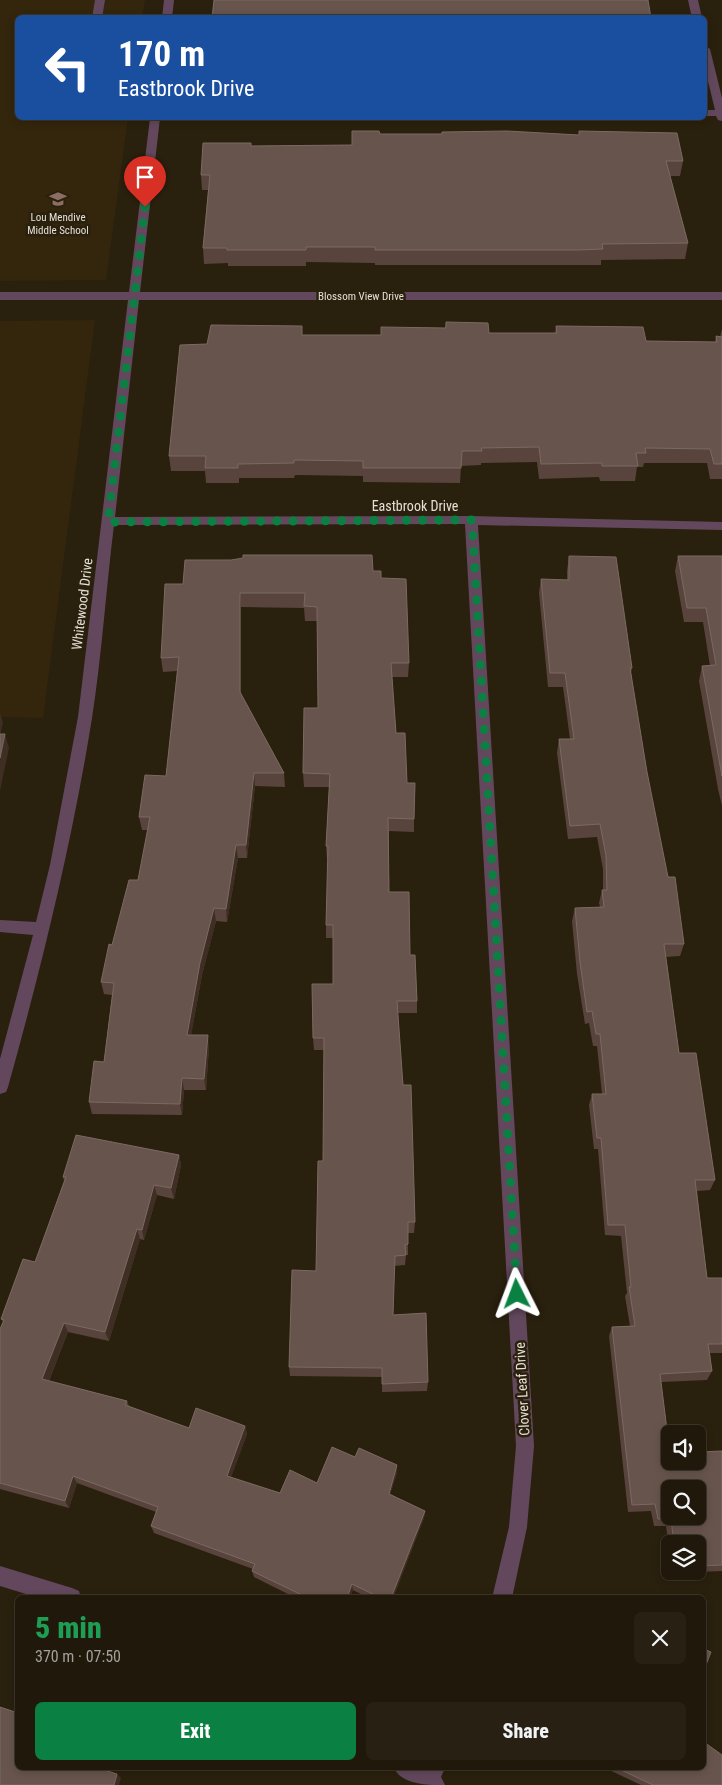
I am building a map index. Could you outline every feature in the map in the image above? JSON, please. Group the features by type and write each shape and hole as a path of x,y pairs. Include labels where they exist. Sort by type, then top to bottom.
{"street":[{"path":"98,15 100,0"},
{"path":"167,15 169,0"},
{"path":"693,0 696,15"},
{"path":"707,57 721,115 707,113"},
{"name":"Whitewood Drive","path":"0,1087 11,1052 42,929 66,820 85,717 155,120"},
{"name":"Blossom View Drive","path":"0,296 722,296"},
{"name":"Eastbrook Drive","path":"108,522 472,520 722,526"},
{"name":"Clover Leaf Drive","path":"472,520 525,1446 518,1527 503,1595"},
{"path":"0,926 42,929"},
{"path":"0,1576 62,1595"},
{"path":"410,1770 433,1778"}],"shaded area":[{"name":"Lou Mendive Middle School","path":"0,0 145,0 142,15 15,15 15,120 128,120 106,280 0,281"},
{"path":"95,320 43,718 0,717 0,321"}],"building":[{"path":"214,0 648,0 650,15 212,15"},
{"path":"352,131 379,131 380,134 507,131 579,135 579,131 677,133 683,161 666,161 688,243 602,244 603,249 578,250 375,250 375,247 306,247 306,250 227,250 227,248 203,248 210,175 201,175 203,143 251,143 251,146 352,145"},
{"path":"446,322 488,323 489,333 557,333 556,326 643,327 646,341 717,342 716,336 722,337 722,464 714,464 710,449 645,448 646,453 636,453 638,466 602,466 602,463 541,464 539,447 481,448 482,451 462,451 461,468 363,468 363,461 294,460 294,463 238,464 238,468 205,468 206,456 169,456 180,345 207,344 211,325 302,326 302,335 381,335 381,327 446,328"},
{"path":"243,555 372,555 373,571 381,571 381,578 406,579 409,663 391,663 396,733 405,733 407,783 415,783 414,819 388,818 389,892 409,892 410,955 415,955 417,1001 397,1001 403,1085 411,1085 415,1222 408,1222 408,1244 405,1245 406,1255 395,1256 393,1315 426,1313 428,1382 382,1384 382,1368 289,1367 292,1270 316,1271 318,1161 323,1161 324,1038 313,1038 312,984 333,984 333,925 326,925 328,846 326,846 330,774 303,773 304,708 318,708 317,607 304,606 305,593 240,593 240,692 284,773 254,773 246,845 236,845 226,909 214,908 200,963 187,1035 208,1035 204,1079 182,1078 180,1104 89,1102 94,1061 104,1062 114,983 101,982 109,944 112,945 129,880 138,880 150,817 139,817 145,775 166,776 179,657 161,658 165,584 183,584 185,560 231,560 243,558"},
{"path":"569,556 616,557 632,668 630,668 647,772 668,877 675,877 684,944 664,944 679,1053 696,1053 715,1180 695,1180 707,1278 722,1278 722,1344 708,1344 712,1371 660,1374 666,1425 661,1425 661,1470 706,1470 706,1452 722,1451 722,1565 706,1566 706,1535 673,1535 672,1525 706,1525 706,1480 661,1480 661,1519 658,1519 655,1504 632,1505 612,1327 635,1326 629,1287 631,1287 625,1225 608,1225 601,1138 597,1138 592,1094 606,1094 600,1034 596,1034 592,1011 587,1012 575,908 604,907 602,890 607,890 606,856 600,824 570,826 559,739 574,739 565,673 550,673 541,579 569,580"},
{"path":"678,556 722,556 722,776 702,666 716,665 706,608 687,608"},
{"path":"0,734 5,734 0,758"},
{"path":"76,1135 179,1155 171,1188 154,1185 142,1230 137,1229 105,1332 64,1323 42,1379 127,1401 125,1405 189,1428 196,1408 245,1426 227,1476 280,1493 290,1470 317,1483 332,1447 355,1457 359,1448 397,1465 389,1494 425,1511 392,1595 375,1595 352,1584 348,1595 302,1595 252,1571 255,1564 151,1526 158,1507 73,1476 65,1501 0,1483 0,1329 4,1320 1,1319 23,1259 35,1262 66,1177 63,1177"},
{"path":"706,1650 711,1652 706,1665"},
{"path":"0,1707 15,1712 15,1770 104,1770 117,1774 114,1785 0,1785"},
{"path":"706,1743 722,1755 722,1785 653,1785 621,1770 706,1770"}],"place":[{"name":"Lou Mendive Middle School","path":"58,199"}],"route":[{"path":"145,207 108,522 472,520 517,1294"}]}
